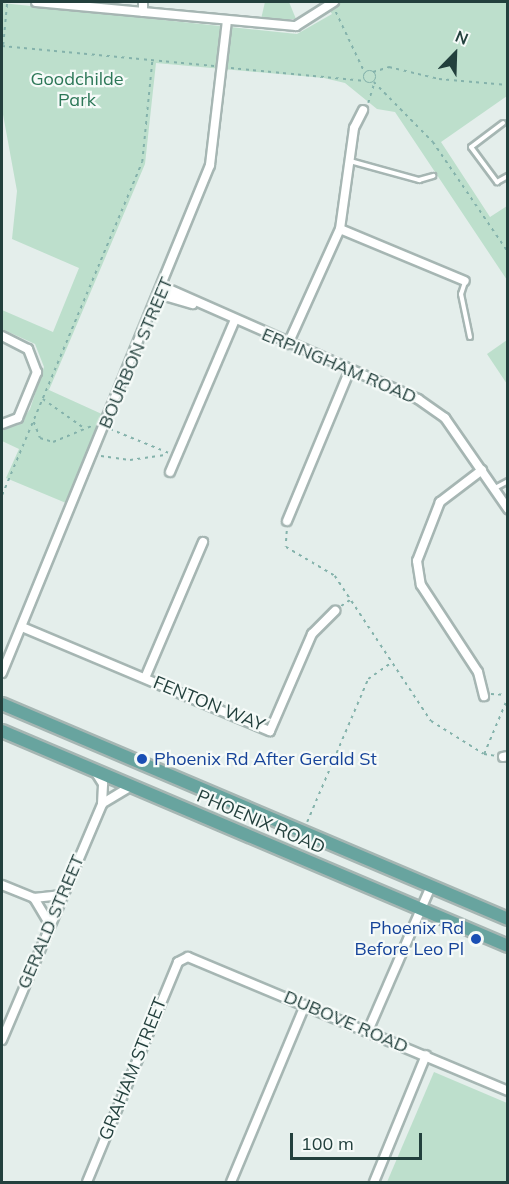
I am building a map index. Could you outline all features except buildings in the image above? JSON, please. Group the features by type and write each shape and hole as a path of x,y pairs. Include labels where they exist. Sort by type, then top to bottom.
{"main road":[{"name":"PHOENIX ROAD","path":"2,704 507,919"},
{"name":"PHOENIX ROAD","path":"2,731 507,946"}],"street":[{"path":"36,2 76,3 227,21 296,26 333,3"},
{"path":"143,2 143,12"},
{"name":"BOURBON STREET","path":"2,673 162,291 210,165 227,21"},
{"path":"288,344 340,229 354,128 363,110"},
{"path":"340,229 465,281"},
{"name":"ERPINGHAM ROAD","path":"162,291 418,399 445,418 507,509"},
{"path":"170,472 234,321"},
{"path":"2,336 34,357 37,372 18,418 2,424"},
{"path":"287,521 350,370"},
{"path":"482,470 440,502 417,561 421,585 478,672 484,696"},
{"path":"145,678 203,542"},
{"name":"FENTON WAY","path":"22,627 270,731 312,634 335,611"},
{"path":"94,770 103,784 102,804"},
{"path":"102,804 117,790 132,787"},
{"name":"GERALD STREET","path":"2,1040 102,804"},
{"path":"2,885 34,898 49,916 49,927"},
{"path":"369,1031 431,886"},
{"path":"34,898 62,895"},
{"name":"DUBOVE ROAD","path":"183,959 369,1031 507,1091"},
{"name":"GRAHAM STREET","path":"87,1182 183,959"},
{"path":"231,1182 304,1005"},
{"path":"374,1182 426,1056"}],"lane":[{"path":"503,123 471,147 497,182 507,176"},
{"path":"349,161 419,180 433,176"},
{"path":"465,281 462,294 470,336"},
{"path":"495,489 507,481"}],"path":[{"path":"7,2 2,46 374,82 433,142 507,252"},
{"path":"333,3 365,73 364,81"},
{"path":"2,495 142,162 152,61"},
{"path":"365,73 389,68 439,79 507,85"},
{"path":"363,110 374,82 373,72"},
{"path":"42,399 85,429"},
{"path":"23,408 33,420 40,438 53,442 85,429 105,427 177,456"},
{"path":"93,453 114,460 177,456"},
{"path":"287,521 286,547 335,576 431,721 484,754 505,756"},
{"path":"335,611 350,600"},
{"path":"305,826 368,679 392,663"},
{"path":"484,696 503,691 507,696 484,754"}],"green space":[{"path":"265,2 289,2 296,19 261,19"},
{"name":"Goodchilde Park","path":"324,2 507,2 507,96 441,142 490,217 507,206 507,280 395,112 377,109 345,83 324,78 156,63 145,164 49,390 104,415 66,503 6,478 19,449 2,441 2,431 20,423 30,409 44,367 35,344 2,329 2,310 53,332 79,268 12,239 17,191 2,109 2,3 297,34 332,14"},
{"path":"507,340 507,384 487,354"},
{"path":"434,1072 507,1103 507,1182 387,1182"}],"place":[{"name":"Phoenix Rd After Gerald St","path":"142,759"},
{"name":"Phoenix Rd Before Leo Pl","path":"476,939"}]}
